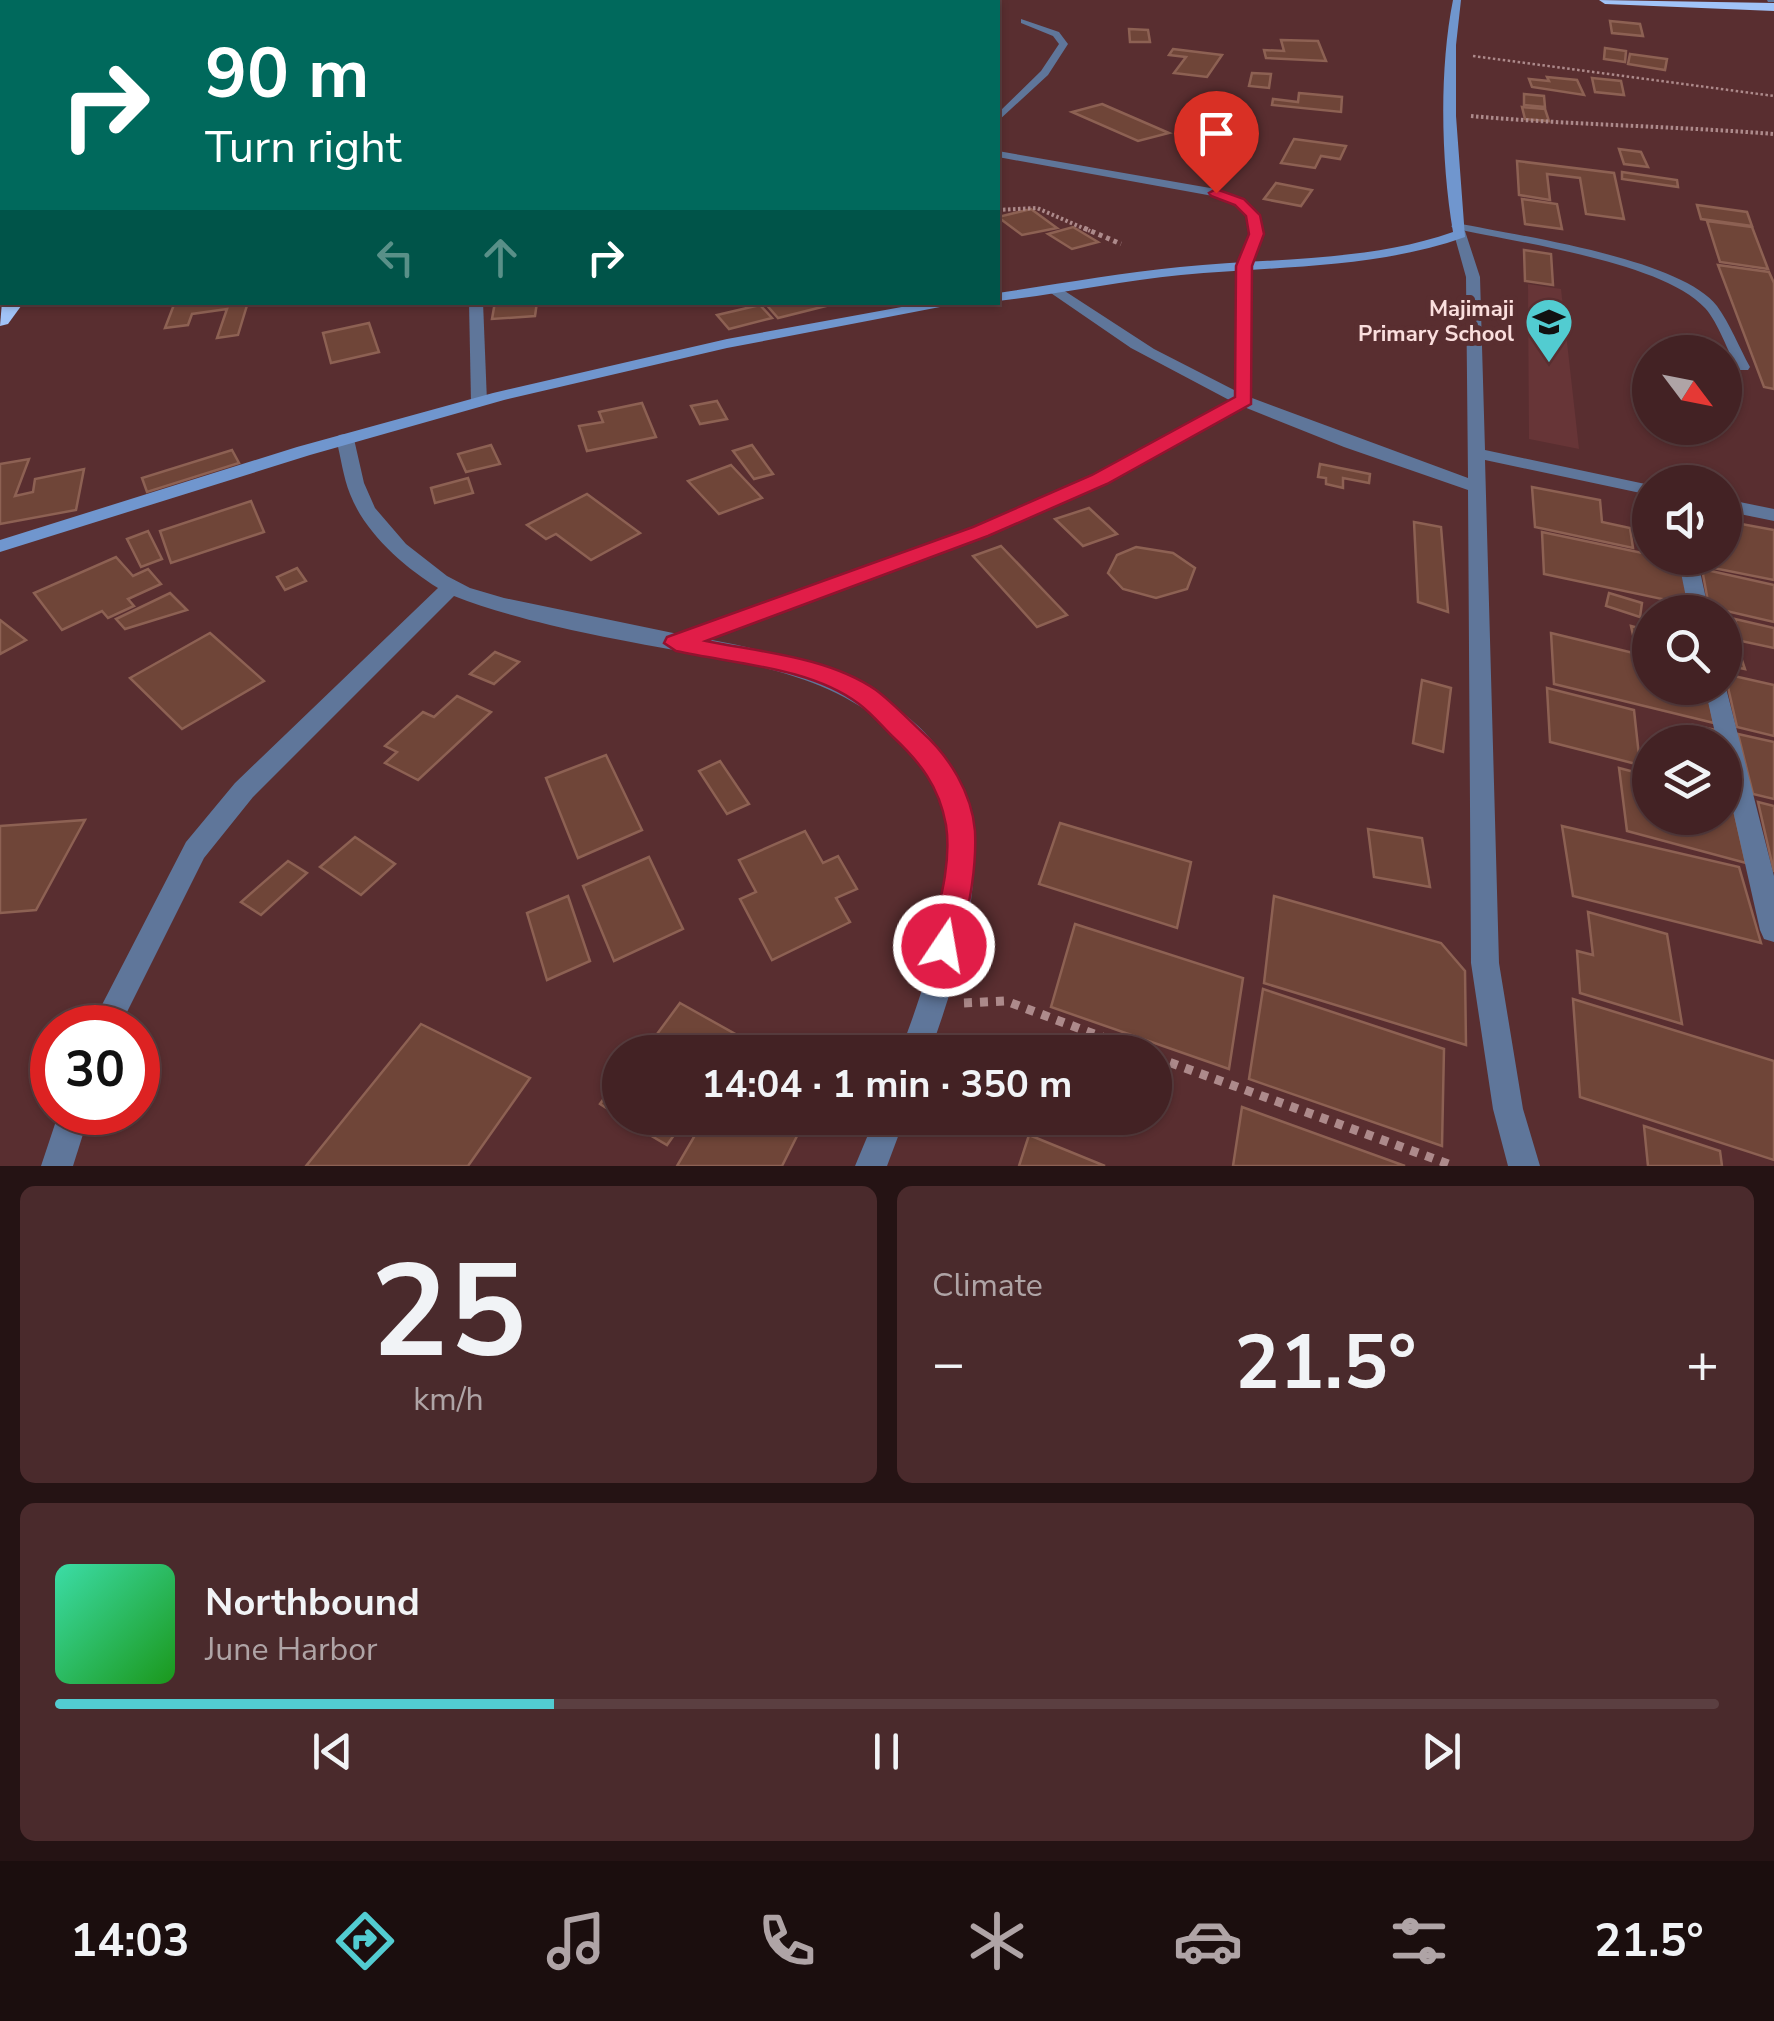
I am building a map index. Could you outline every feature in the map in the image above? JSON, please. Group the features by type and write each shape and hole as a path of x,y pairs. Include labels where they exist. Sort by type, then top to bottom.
{"highway":[{"path":"1605,0 1773,2"}],"street":[{"path":"1457,0 1453,12 1452,114 1459,230 1473,277 1486,963 1508,1109 1524,1166"},
{"path":"1000,116 1045,73 1064,44 1056,34 1024,21"},
{"path":"1000,154 1182,186 1240,202 1253,215 1257,234 1244,266 1244,400"},
{"path":"1000,297 1429,245 1459,230"},
{"path":"1052,289 1149,352 1244,400 1334,438 1475,487"},
{"path":"476,305 479,402"},
{"path":"0,546 345,439 479,402 788,330 941,305"},
{"path":"676,643 981,532 1100,480 1244,400"},
{"path":"345,439 361,501 390,539 451,587 588,625 804,669 843,684 878,706 929,754 948,783 960,828 960,877 921,1035"},
{"path":"1476,454 1632,486"},
{"path":"1742,509 1774,515"},
{"path":"116,1005 195,850 244,790 451,587"},
{"path":"1720,705 1774,930"},
{"path":"57,1166 68,1135"},
{"path":"872,1166 884,1135"}],"lane":[{"path":"1459,230 1666,276 1710,306 1725,335"}],"path":[{"path":"1454,54 1774,96"},
{"path":"1452,114 1594,128 1648,124 1774,134"},
{"path":"1000,210 1037,208 1121,244"},
{"path":"929,1015 987,998 1096,1035"},
{"path":"1172,1063 1454,1166"}],"shaded area":[{"name":"Majimaji Primary School","path":"1528,284 1561,289 1579,449 1529,439"}],"building":[{"path":"1610,21 1640,24 1643,36 1612,33"},
{"path":"1129,29 1148,30 1150,42 1130,42"},
{"path":"1281,40 1318,41 1326,61 1266,58 1264,50 1284,51"},
{"path":"1605,48 1626,51 1625,62 1604,59"},
{"path":"1173,49 1222,55 1207,77 1174,73 1186,57 1169,55"},
{"path":"1630,54 1667,59 1665,70 1628,64"},
{"path":"1252,73 1271,74 1269,88 1249,86"},
{"path":"1547,77 1577,80 1584,95 1532,87 1529,79 1549,81"},
{"path":"1592,78 1621,81 1624,95 1595,92"},
{"path":"1299,93 1342,97 1341,112 1272,105 1273,99 1298,102"},
{"path":"1524,94 1544,96 1545,107 1524,105"},
{"path":"1102,104 1169,133 1138,141 1072,112"},
{"path":"1522,107 1545,109 1549,121 1525,119"},
{"path":"1294,139 1346,146 1340,159 1321,156 1315,168 1281,163"},
{"path":"1619,149 1641,152 1648,167 1624,164"},
{"path":"1517,161 1614,173 1624,219 1586,214 1580,178 1547,174 1550,200 1519,195"},
{"path":"1622,172 1677,180 1678,187 1622,179"},
{"path":"1276,183 1312,190 1301,206 1264,199"},
{"path":"1522,199 1557,204 1562,229 1525,224"},
{"path":"1697,205 1747,212 1752,226 1701,219"},
{"path":"1031,209 1057,228 1022,235 1000,217"},
{"path":"1707,221 1752,227 1768,269 1720,262"},
{"path":"1073,227 1098,242 1072,249 1048,234"},
{"path":"1524,250 1551,254 1553,285 1525,281"},
{"path":"1718,265 1769,272 1774,283 1774,389 1764,387"},
{"path":"174,305 247,305 238,335 217,338 227,309 192,314 188,325 165,328"},
{"path":"494,305 537,305 535,316 492,319"},
{"path":"760,305 772,318 729,329 717,315"},
{"path":"767,305 830,305 778,318"},
{"path":"369,323 379,352 331,363 323,333"},
{"path":"717,401 727,419 700,424 691,406"},
{"path":"642,403 656,437 587,451 579,426 603,422 599,412"},
{"path":"491,445 500,464 466,472 458,454"},
{"path":"752,445 773,474 754,479 733,451"},
{"path":"232,450 239,463 147,492 142,478"},
{"path":"29,459 15,496 33,492 35,479 84,469 76,510 0,524 0,464"},
{"path":"1320,464 1370,474 1369,483 1343,478 1343,488 1326,484 1326,478 1318,477"},
{"path":"731,465 762,498 719,514 688,481"},
{"path":"468,478 473,493 435,503 431,488"},
{"path":"1532,487 1600,500 1602,522 1630,528 1632,548 1535,527"},
{"path":"587,494 640,533 591,560 556,534 546,539 527,525"},
{"path":"251,501 264,532 171,563 160,531"},
{"path":"1089,508 1117,534 1083,546 1055,519"},
{"path":"1414,522 1441,527 1448,612 1418,602"},
{"path":"1742,524 1774,530 1774,580 1742,574"},
{"path":"148,531 162,559 141,567 127,539"},
{"path":"1542,532 1632,551 1632,575 1684,575 1688,595 1643,595 1544,574"},
{"path":"1001,546 1067,615 1037,627 973,556"},
{"path":"1136,547 1173,553 1195,568 1187,589 1156,598 1123,589 1108,573 1117,555"},
{"path":"116,557 133,576 148,569 161,584 128,599 134,606 108,618 102,611 62,630 34,593"},
{"path":"297,568 306,581 285,590 277,577"},
{"path":"1703,575 1729,575 1774,585 1774,622 1742,615 1742,595 1707,595"},
{"path":"170,593 187,610 125,629 116,619"},
{"path":"1609,593 1632,600 1632,614 1606,606"},
{"path":"0,620 26,640 0,654"},
{"path":"1742,621 1774,628 1774,648 1742,641"},
{"path":"210,633 264,681 182,729 130,678"},
{"path":"1551,633 1632,653 1632,703 1554,684"},
{"path":"495,652 519,662 494,684 470,674"},
{"path":"1742,678 1774,685 1774,736 1737,725 1732,705 1742,705"},
{"path":"1422,680 1451,688 1443,752 1413,743"},
{"path":"1547,688 1634,710 1632,763 1550,742"},
{"path":"457,696 491,712 418,780 385,763 397,752 385,746 423,712 434,717"},
{"path":"1640,705 1710,705 1714,723"},
{"path":"1742,735 1774,742 1774,799 1753,794"},
{"path":"606,755 642,830 578,858 546,778"},
{"path":"720,761 749,804 727,814 699,771"},
{"path":"1619,768 1632,771 1632,832 1627,831"},
{"path":"1758,802 1774,806 1774,872"},
{"path":"85,820 36,910 0,913 0,826"},
{"path":"1060,823 1191,862 1177,928 1039,884"},
{"path":"1562,826 1739,867 1761,943 1573,896"},
{"path":"1368,829 1422,838 1430,887 1374,877"},
{"path":"805,831 823,863 838,856 857,889 836,898 850,922 772,960 740,899 756,892 739,860"},
{"path":"1642,835 1740,835 1746,863"},
{"path":"355,837 395,864 361,895 320,867"},
{"path":"649,857 683,929 614,961 583,886"},
{"path":"288,861 307,873 261,915 241,902"},
{"path":"568,896 590,961 547,980 527,913"},
{"path":"1274,896 1441,943 1465,971 1466,1045 1264,983"},
{"path":"1588,912 1667,934 1682,1024 1580,993 1577,951 1593,955"},
{"path":"1075,924 1243,978 1229,1069 1172,1049 1172,1035 1131,1035 1051,1007"},
{"path":"1263,989 1444,1049 1442,1146 1249,1079"},
{"path":"1573,999 1774,1061 1774,1160 1580,1097"},
{"path":"680,1003 737,1035 659,1035"},
{"path":"421,1024 530,1078 468,1166 306,1166"},
{"path":"1242,1107 1405,1166 1233,1166"},
{"path":"1644,1126 1720,1151 1722,1166 1648,1166"},
{"path":"650,1135 674,1135 667,1145"},
{"path":"695,1135 798,1135 782,1166 677,1166"},
{"path":"1029,1135 1105,1166 1019,1166"}],"place":[{"name":"Majimaji Primary School","path":"1549,364"}],"route":[{"path":"944,946 960,877 960,828 948,783 929,754 900,724 843,684 804,669 676,643 981,532 1100,480 1244,400 1244,266 1257,234 1253,215 1240,202 1216,193"}]}
